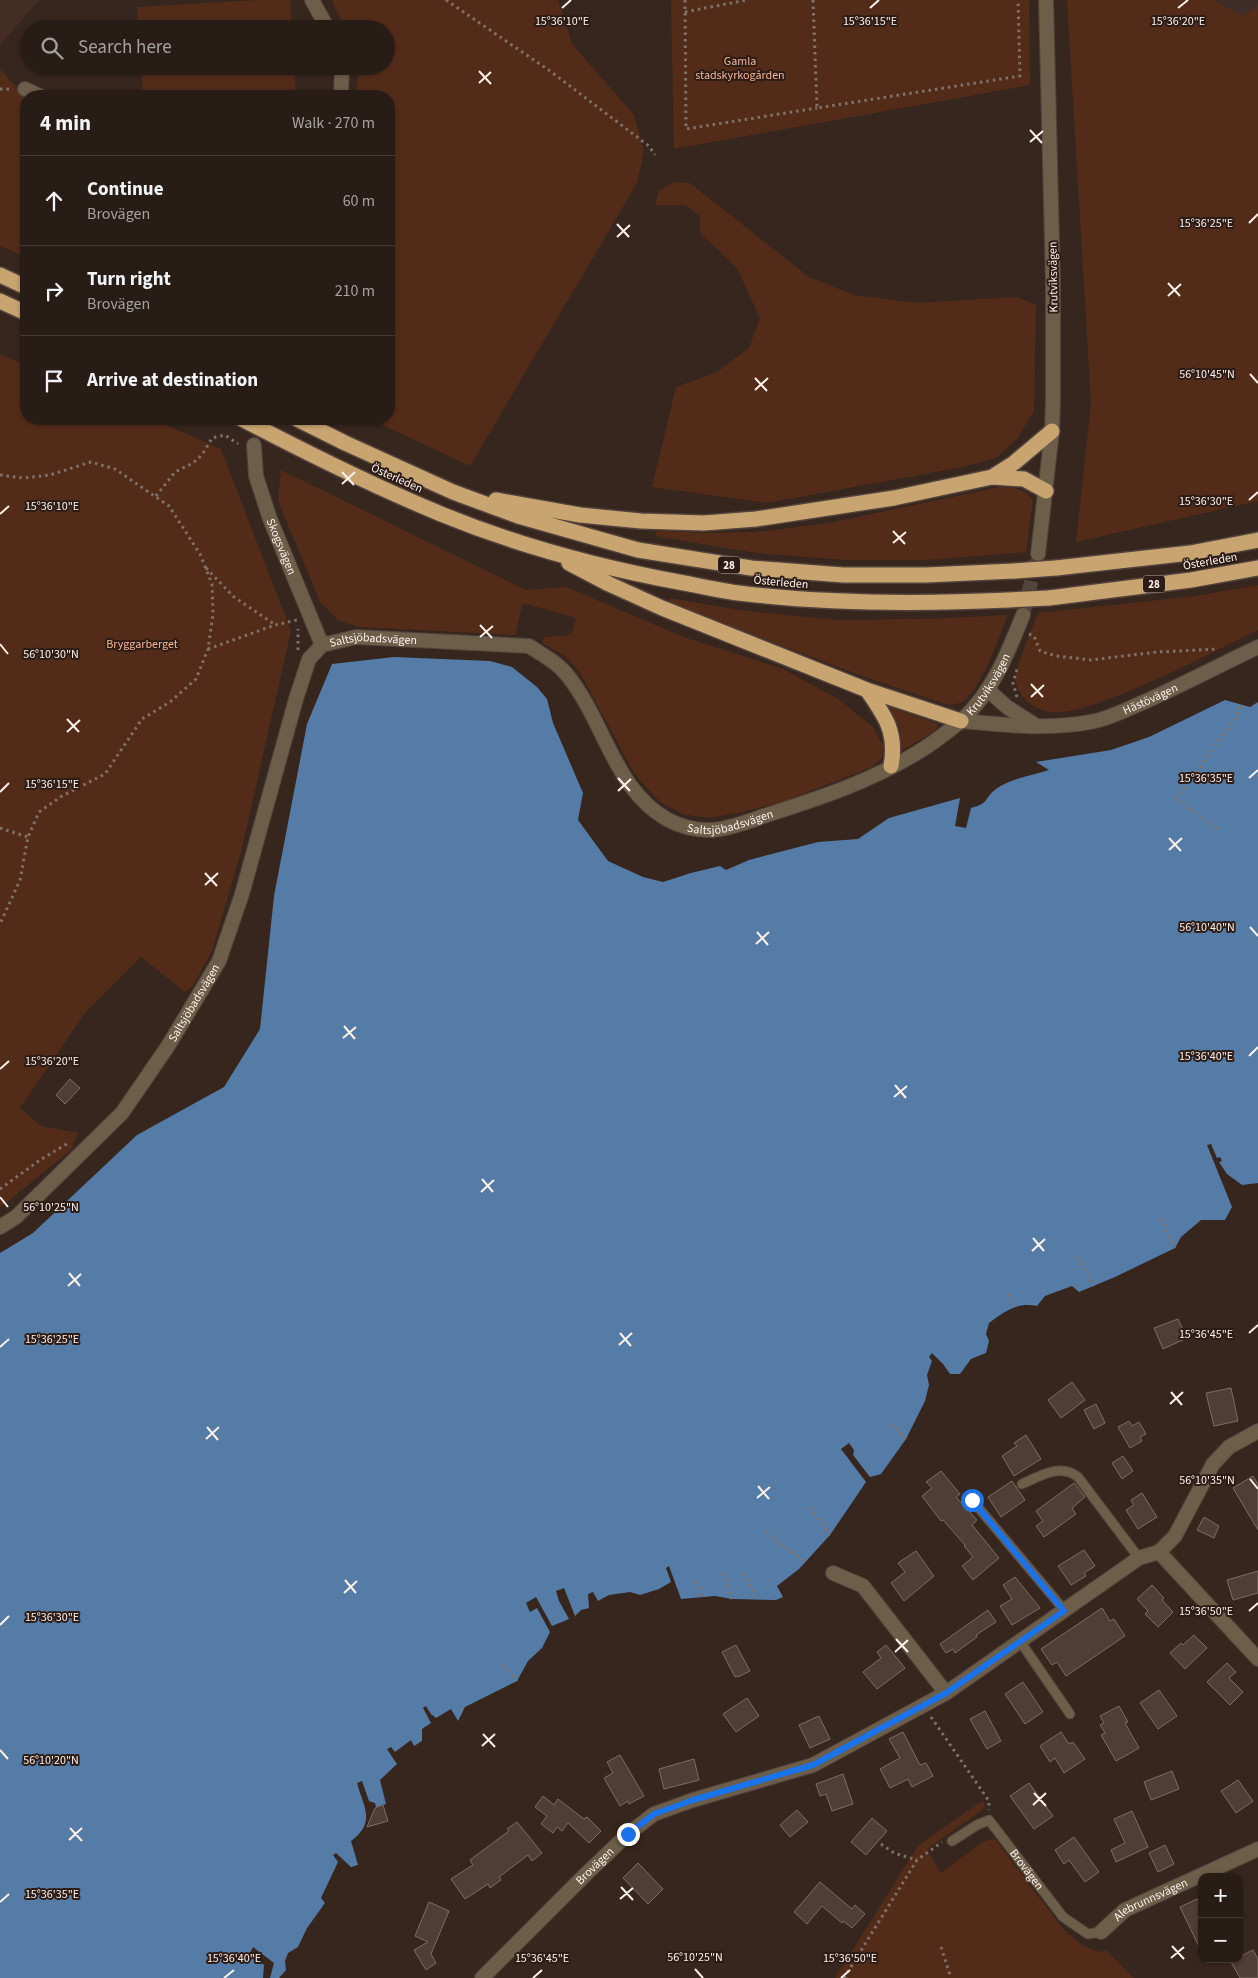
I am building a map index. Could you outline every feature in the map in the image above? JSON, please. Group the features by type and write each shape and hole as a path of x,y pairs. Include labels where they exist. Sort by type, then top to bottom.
{"highway":[{"path":"0,275 20,284"},
{"path":"0,302 20,310"},
{"name":"Österleden","path":"254,425 390,492 443,515 546,550 635,574 746,594 839,602 924,604 1049,598 1191,580 1258,568"},
{"name":"Österleden","path":"310,425 453,492 518,516 638,550 751,568 843,575 926,575 1014,571 1056,568 1190,552 1258,540"},
{"path":"992,477 1014,463 1052,431"},
{"path":"453,492 580,515 641,521 704,523 756,519 894,498 992,477 1024,479 1046,491"},
{"path":"546,550 609,584 662,608 867,690 961,721"},
{"path":"867,690 889,724 894,750 891,766"}],"street":[{"path":"312,0 323,20"},
{"name":"Krutviksvägen","path":"1038,554 1052,431 1053,283 1046,0"},
{"path":"341,90 342,75"},
{"name":"Skogsvägen","path":"254,445 256,476 270,519 322,645"},
{"name":"Krutviksvägen","path":"961,721 989,691 1008,652 1027,620"},
{"name":"Saltsjöbadsvägen","path":"0,1227 16,1217 88,1139 122,1113 168,1046 219,961 242,894 298,691 309,659 322,645 356,637 529,646 551,659 568,675 606,746 630,785 650,809 676,824 710,831 745,822 846,788 927,747 961,721"},
{"name":"Hästövägen","path":"961,721 1020,726 1060,726 1093,722 1163,694 1258,647"},
{"name":"Hästövägen","path":"989,691 1007,707 1036,725"},
{"path":"1258,1431 1230,1448 1214,1464 1174,1536 1159,1552 1258,1659"},
{"name":"Brovägen","path":"482,1978 586,1873 654,1814 693,1800 813,1765 946,1693 1139,1558 1159,1552"},
{"path":"833,1573 863,1586 946,1693"},
{"name":"Alebrunnsvägen","path":"1101,1932 1125,1910 1258,1849"}],"lane":[{"path":"1022,1484 1044,1474 1061,1470 1070,1471 1078,1477 1139,1558"},
{"path":"972,1500 1064,1611"},
{"path":"1020,1641 1070,1714"},
{"path":"952,1842 977,1825 989,1820"},
{"name":"Brovägen","path":"989,1820 1063,1917 1088,1934 1101,1932"}],"path":[{"path":"446,0 550,71 649,146 655,155"},
{"path":"685,0 686,129 1020,76 1018,0"},
{"path":"685,12 747,0"},
{"path":"814,0 817,108"},
{"path":"156,496 175,472 193,463 202,455 212,438 225,435 238,444"},
{"path":"0,475 23,478 50,475 92,462 115,469 169,506 200,554 212,584 213,614 208,649 196,679 170,702 142,719 105,774 62,796 39,812 28,837 20,880 0,924"},
{"path":"205,567 234,597 275,625"},
{"path":"208,649 275,625 311,616"},
{"path":"1026,642 1029,633 1027,620"},
{"path":"1029,633 1034,636 1040,651 1056,656 1091,660 1157,652 1221,649"},
{"path":"1007,707 1018,699 1013,683 1018,667"},
{"path":"1218,828 1175,799 1234,721 1242,705"},
{"path":"0,828 28,837"},
{"path":"70,1148 88,1139"},
{"path":"0,1189 40,1160 88,1139"},
{"path":"1161,1218 1175,1248"},
{"path":"1078,1257 1094,1286"},
{"path":"1008,1294 1013,1307"},
{"path":"891,1424 906,1438"},
{"path":"810,1508 830,1535"},
{"path":"766,1532 805,1561"},
{"path":"724,1573 732,1598"},
{"path":"742,1573 757,1599"},
{"path":"696,1581 701,1598"},
{"path":"503,1664 517,1680"},
{"path":"923,1705 990,1801 989,1820"},
{"path":"844,1978 917,1860 941,1842 952,1842"},
{"path":"881,1844 894,1853 917,1860"},
{"path":"941,1947 951,1978"}],"shaded area":[{"path":"0,0 39,0 20,20 0,45"},
{"path":"1213,0 1258,0 1258,5 1242,16"}],"green space":[{"path":"290,0 291,20 138,20 137,7"},
{"path":"332,0 558,0 572,44 634,115 644,151 637,183 470,466 383,425 395,425 395,90 357,90 358,75 395,75 395,20 340,20"},
{"name":"Gamla stadskyrkogården","path":"671,0 1029,0 1030,85 674,149"},
{"path":"1067,0 1213,0 1242,16 1258,5 1258,501 1076,542 1091,403"},
{"path":"0,69 20,91 20,254 0,246"},
{"path":"142,75 295,75 296,90 143,90"},
{"path":"675,182 690,183 809,277 854,295 917,303 1016,297 1036,305 1034,411 1017,439 996,458 963,467 767,503 652,487 676,387 717,372 749,348 760,318 737,268 700,233 700,216 685,205 655,205 659,191"},
{"name":"Bryggarberget","path":"0,354 20,362 20,425 166,425 221,449 291,631 242,848 212,951 193,986 185,992 141,957 85,1013 20,1108 41,1126 78,1133 71,1150 0,1208"},
{"path":"281,470 526,590 566,587 681,636 783,669 838,699 873,727 883,746 882,758 872,767 782,802 708,818 682,814 659,801 634,773 579,671 565,656 542,643 544,637 571,635 576,618 523,603 515,635 361,627 339,621 320,602 278,501"},
{"path":"1000,487 1014,488 1022,491 1033,500 1026,552 928,560 846,560 756,553 655,536 657,531 705,533 757,532 829,523"},
{"path":"1258,585 1258,630 1198,660 1116,696 1080,709 1054,712 1040,709 1028,702 1016,684 1016,672 1038,613 1196,596"},
{"path":"669,598 746,611 837,620 926,619 1007,615 1000,636 975,688 960,703 948,705 859,675 668,602"},
{"path":"889,707 935,723 938,726 936,730 901,751 899,728"},
{"path":"983,1800 985,1807 981,1811 927,1849 941,1873 984,1841 995,1839 1063,1929 1082,1945 1098,1952 1106,1950 1134,1978 835,1978 918,1846"}],"water":[{"path":"394,657 490,661 512,667 537,687 547,699 553,723 583,793 578,820 608,861 643,877 663,882 720,866 726,870 749,860 818,842 858,839 889,818 960,798 955,826 966,828 971,808 984,802 996,789 1015,780 1049,770 1036,762 1111,750 1149,737 1225,700 1250,707 1258,702 1258,1183 1242,1185 1227,1174 1219,1162 1222,1161 1220,1157 1217,1158 1211,1144 1207,1145 1232,1207 1225,1220 1201,1220 1181,1237 1175,1248 1079,1292 1072,1286 1045,1296 1037,1306 1023,1305 1011,1308 989,1323 986,1334 989,1341 986,1353 971,1359 960,1374 950,1374 932,1353 929,1357 932,1361 927,1375 929,1385 925,1401 906,1439 881,1474 870,1477 853,1455 854,1450 849,1443 841,1449 866,1482 830,1535 799,1569 777,1586 783,1597 776,1600 732,1599 715,1596 681,1599 669,1566 666,1568 671,1582 659,1589 640,1595 630,1592 609,1595 598,1601 593,1592 588,1594 589,1608 581,1610 575,1616 564,1588 556,1591 569,1619 552,1626 536,1597 526,1603 530,1612 537,1608 550,1632 542,1648 528,1661 517,1681 465,1707 458,1721 451,1709 436,1718 426,1706 423,1708 431,1723 422,1729 422,1741 414,1746 411,1740 395,1752 391,1747 387,1749 397,1764 380,1780 386,1804 376,1807 375,1803 369,1801 362,1781 357,1783 366,1814 366,1821 363,1827 359,1834 351,1841 358,1865 351,1867 336,1853 333,1855 338,1862 321,1898 325,1903 307,1928 298,1947 288,1953 285,1961 286,1970 279,1978 270,1978 274,1963 253,1947 249,1955 264,1965 263,1978 0,1978 0,1253 33,1233 137,1135 224,1087 260,1029 274,896 307,724 332,664"}],"building":[{"path":"70,1079 80,1088 65,1104 56,1095"},
{"path":"1178,1319 1187,1338 1163,1349 1154,1328"},
{"path":"1072,1382 1085,1400 1061,1418 1048,1400"},
{"path":"1231,1388 1238,1421 1214,1426 1206,1393"},
{"path":"1096,1404 1105,1423 1094,1429 1084,1410"},
{"path":"1129,1421 1132,1426 1139,1422 1146,1434 1140,1437 1142,1441 1130,1448 1118,1427"},
{"path":"1026,1435 1041,1459 1014,1476 1002,1456 1017,1446 1014,1443"},
{"path":"1123,1456 1133,1471 1122,1479 1112,1463"},
{"path":"941,1471 960,1494 956,1497 977,1520 972,1525 999,1558 973,1580 962,1566 973,1557 965,1545 943,1520 941,1521 922,1496 932,1488 926,1482"},
{"path":"1253,1476 1258,1484 1258,1530 1233,1488"},
{"path":"1012,1481 1025,1500 1001,1517 988,1497"},
{"path":"1074,1483 1085,1497 1072,1508 1076,1514 1044,1537 1036,1526 1043,1521 1036,1511"},
{"path":"1142,1493 1157,1517 1138,1529 1126,1510 1134,1505 1131,1500"},
{"path":"1204,1517 1219,1526 1214,1538 1197,1530"},
{"path":"1084,1550 1095,1566 1084,1573 1086,1576 1071,1585 1058,1566"},
{"path":"916,1551 934,1576 904,1601 891,1583 905,1572 898,1563"},
{"path":"1258,1571 1258,1593 1233,1600 1227,1580"},
{"path":"1015,1577 1040,1608 1012,1625 1000,1606 1012,1599 1003,1585"},
{"path":"1152,1585 1173,1612 1158,1627 1145,1614 1148,1611 1137,1599"},
{"path":"1102,1608 1110,1621 1114,1619 1125,1636 1066,1676 1057,1662 1052,1665 1041,1649"},
{"path":"988,1610 996,1622 976,1635 977,1637 955,1653 953,1649 946,1653 940,1644"},
{"path":"1194,1635 1207,1648 1185,1669 1170,1653"},
{"path":"736,1645 750,1671 738,1677 735,1677 722,1652"},
{"path":"886,1645 905,1668 877,1689 863,1672 881,1658 877,1652"},
{"path":"1227,1663 1236,1672 1229,1678 1243,1692 1230,1705 1207,1682"},
{"path":"1023,1682 1043,1712 1025,1724 1005,1694"},
{"path":"1159,1690 1177,1716 1158,1729 1140,1703"},
{"path":"747,1698 759,1716 736,1732 723,1714"},
{"path":"1119,1706 1128,1722 1125,1723 1139,1748 1116,1761 1101,1735 1105,1733 1100,1725 1104,1723 1100,1716"},
{"path":"985,1711 1001,1741 987,1749 970,1719"},
{"path":"819,1716 830,1739 810,1748 799,1725"},
{"path":"903,1732 920,1765 926,1763 933,1776 912,1787 908,1779 890,1788 880,1769 900,1758 889,1739"},
{"path":"1061,1732 1069,1744 1073,1742 1085,1759 1064,1773 1055,1758 1050,1762 1040,1746"},
{"path":"620,1755 644,1796 629,1804 628,1801 620,1806 604,1778 613,1773 607,1762"},
{"path":"694,1759 699,1780 664,1789 659,1769"},
{"path":"1172,1771 1179,1789 1151,1800 1144,1782"},
{"path":"843,1774 853,1804 832,1811 826,1794 820,1796 816,1784"},
{"path":"1238,1780 1253,1801 1236,1813 1221,1791"},
{"path":"1029,1783 1053,1816 1034,1829 1010,1796"},
{"path":"543,1796 554,1805 558,1799 584,1819 587,1817 601,1831 589,1843 568,1823 562,1831 557,1827 553,1833 541,1824 547,1816 535,1807"},
{"path":"383,1805 388,1821 367,1827 375,1808"},
{"path":"797,1810 808,1822 790,1837 780,1825"},
{"path":"1132,1811 1148,1847 1116,1862 1111,1850 1125,1843 1114,1819"},
{"path":"872,1818 887,1831 866,1855 851,1842"},
{"path":"517,1822 542,1853 532,1861 528,1855 499,1877 501,1880 490,1888 488,1884 465,1899 451,1879 473,1865 470,1860 509,1831 507,1829"},
{"path":"1074,1837 1099,1872 1085,1882 1069,1860 1064,1864 1055,1850"},
{"path":"1165,1845 1174,1864 1158,1872 1149,1853"},
{"path":"638,1863 663,1889 648,1904 623,1878"},
{"path":"820,1882 852,1909 855,1905 865,1914 852,1928 843,1921 842,1923 822,1906 807,1924 794,1912"},
{"path":"1197,1899 1198,1901 1198,1945 1180,1907"},
{"path":"429,1902 449,1911 431,1954 436,1963 426,1970 414,1950 428,1942 415,1936"},
{"path":"1253,1950 1258,1959 1258,1978 1240,1978 1232,1963 1243,1963 1243,1955"}],"tunnel":[{"path":"1023,615 1038,554"}],"route":[{"path":"628,1834 654,1814 693,1800 813,1765 946,1693 1064,1611 972,1500"}]}
